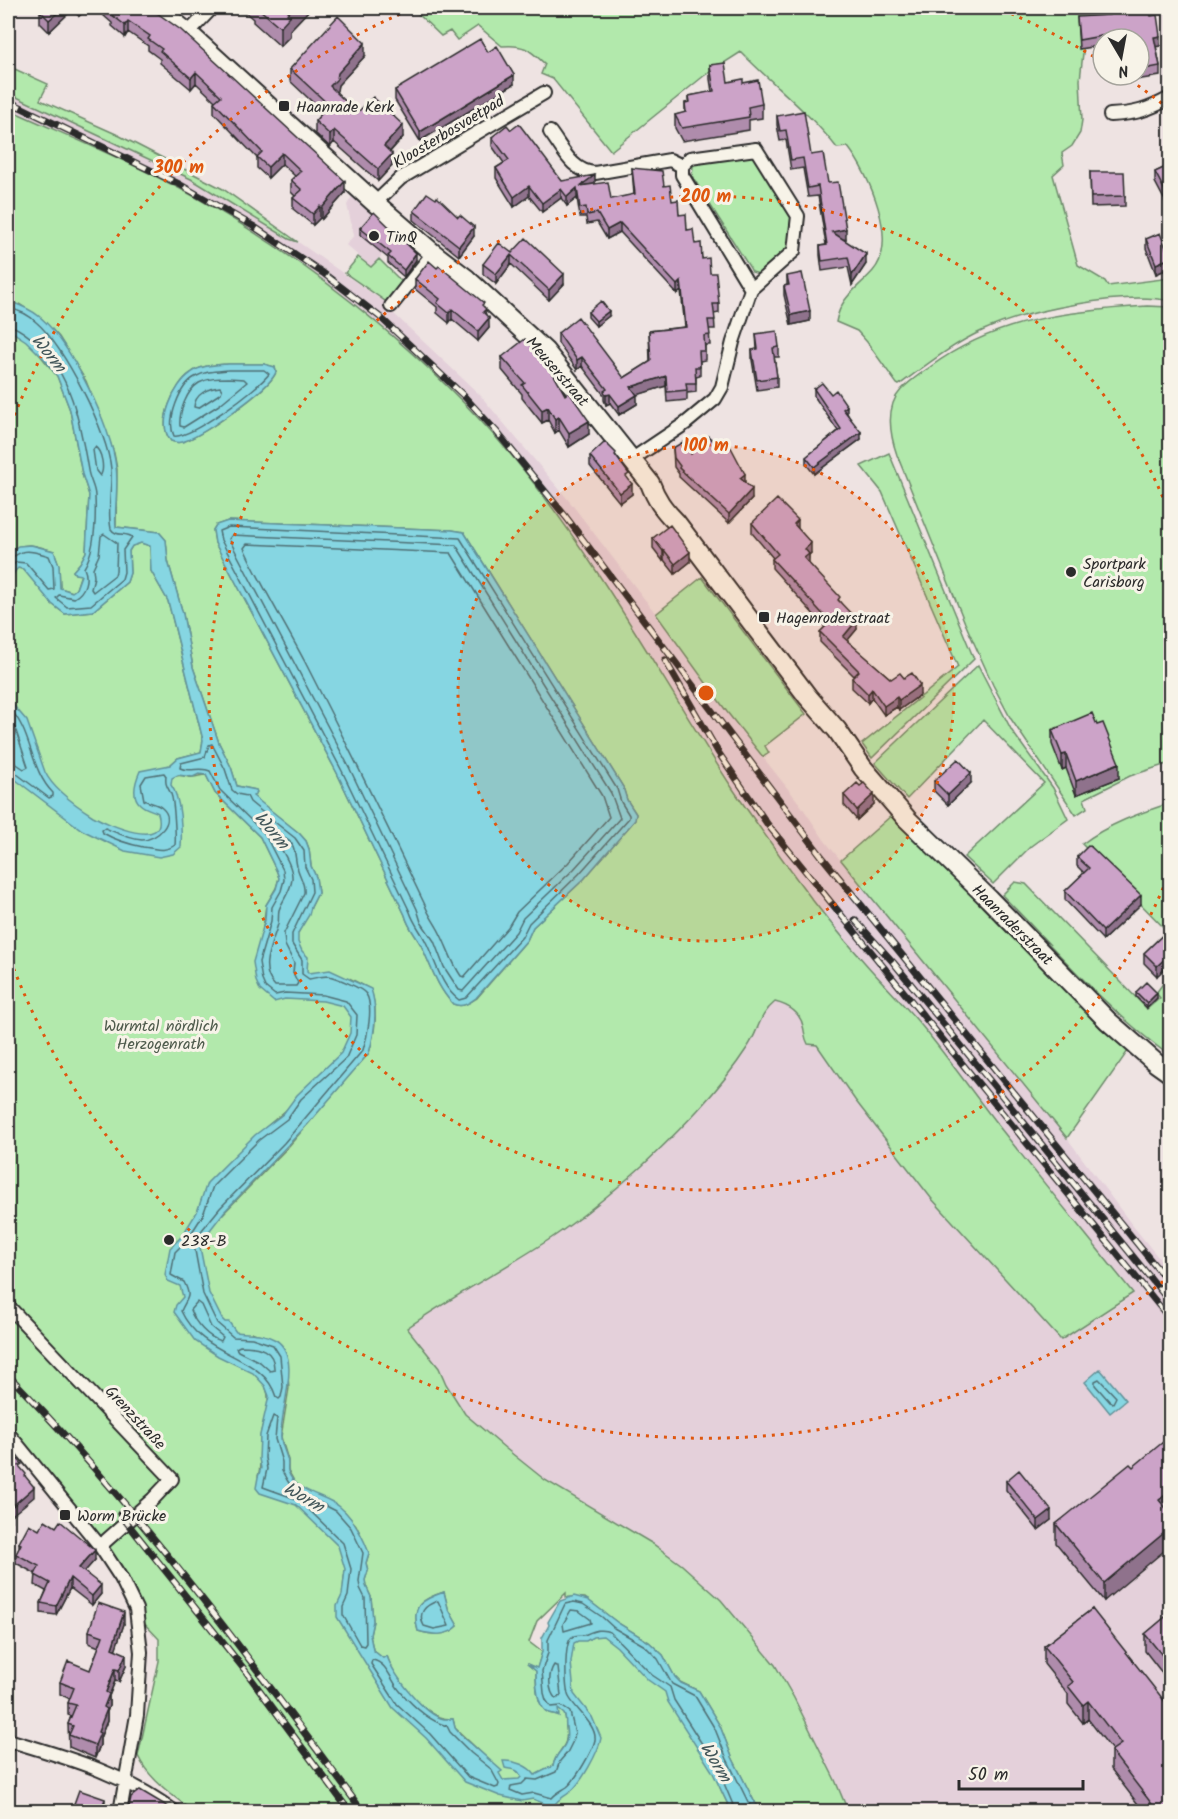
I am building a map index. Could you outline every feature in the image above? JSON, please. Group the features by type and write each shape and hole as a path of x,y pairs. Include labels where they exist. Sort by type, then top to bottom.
{"street":[{"name":"Meuserstraat","path":"157,8 188,33 375,203 467,279 544,351 650,483 655,497 664,510 675,521 808,697 837,730 863,768"},
{"path":"188,33 212,8"},
{"name":"Kloosterbosvoetpad","path":"375,203 401,178 544,93"},
{"path":"1110,115 1133,114 1148,110 1170,98"},
{"path":"550,132 575,166 583,172 595,173 670,160 682,166"},
{"path":"631,460 686,423 715,399 722,387 733,342 751,289 794,251 799,222 796,210 756,149 690,158 682,166 682,175 751,289"},
{"path":"391,306 433,253"},
{"name":"Haanraderstraat","path":"863,768 907,819 1108,1021 1170,1073"},
{"name":"Grenzstraße","path":"8,1306 172,1479 100,1546"},
{"path":"8,1433 100,1546 121,1578 136,1609 140,1642 137,1715 120,1812"},
{"path":"8,1740 83,1762 127,1781 175,1812"}],"shaded area":[{"path":"8,93 191,179 289,239 298,242 395,308 392,312 480,395 570,502 656,614 727,712 800,804 825,841 1067,1138 1170,1272 1170,1811 848,1811 794,1698 775,1665 721,1600 682,1565 653,1544 545,1480 465,1414 439,1368 406,1328 553,1237 642,1166 715,1089 749,1046 766,1009 775,1002 786,1005 799,1015 803,1024 804,1038 808,1044 817,1045 855,1100 1061,1340 1133,1293 924,1028 862,960 800,884 730,784 606,584 511,456 475,417 428,368 389,334 293,259 216,209 155,176 8,109"},
{"path":"353,194 401,235 371,267 346,245 354,235 347,205"}],"green space":[{"path":"412,8 1088,8 1080,80 1082,120 1080,133 1072,146 1062,153 1064,165 1053,175 1078,265 1105,281 1108,286 1170,278 1170,301 1128,298 1076,304 1025,316 984,330 962,341 899,385 857,331 836,322 845,299 873,271 880,258 883,243 882,226 872,190 848,147 837,148 803,111 741,52 705,75 611,151 553,79 541,74 545,64 530,51 516,46 502,46 478,26 457,40 450,31 441,36"},
{"path":"8,66 48,84 40,100 116,134 223,189 298,242 289,239 191,179 8,93"},
{"name":"Wurmtal nördlich Herzogenrath","path":"8,109 115,156 193,195 258,235 298,262 375,321 412,353 481,421 512,456 571,534 729,783 804,889 847,942 926,1031 997,1124 1133,1293 1061,1340 931,1198 855,1100 817,1045 808,1044 796,1013 775,1002 765,1013 751,1042 724,1080 684,1125 642,1166 599,1203 553,1237 407,1328 439,1368 465,1414 545,1480 653,1544 682,1565 721,1600 775,1665 835,1780 848,1811 759,1811 732,1757 720,1726 699,1691 680,1682 663,1655 649,1642 618,1623 585,1598 566,1597 566,1593 537,1621 529,1642 542,1652 537,1669 527,1664 536,1671 541,1705 549,1713 558,1715 558,1709 564,1713 566,1719 565,1745 553,1766 538,1774 548,1774 575,1759 580,1741 579,1726 560,1672 560,1654 568,1634 583,1623 596,1623 628,1640 655,1666 686,1706 707,1748 721,1790 731,1811 192,1811 155,1780 138,1756 159,1661 159,1639 140,1619 119,1581 8,1438","holes":["19,304 42,319 59,337 86,381 114,453 117,469 116,527 159,532 166,540 168,561 183,614 193,667 219,743 231,767 237,786 256,790 256,794 252,796 306,841 318,893 297,935 263,927 266,905 279,878 260,837 215,793 206,775 176,776 163,768 178,758 201,752 203,740 168,601 151,571 150,546 141,543 132,546 129,551 130,573 127,582 93,611 65,614 52,604 25,570 16,569 13,551 22,546 32,545 54,551 59,565 60,588 73,592 81,574 75,574 73,571 86,552 89,495 82,474 70,410 57,376 35,349","223,364 264,364 275,367 276,372 250,400 221,421 185,441 171,441 165,425 166,415 179,386 195,370","228,521 464,532 623,787 627,800 636,814 635,820 584,879 533,927 527,940 477,998 469,1003 453,1004 438,983 337,773 215,543 213,530 216,525","351,979 370,989 373,997 375,1021 369,1053 288,1147 218,1219 265,1128 324,1078 355,1041 361,1010","251,1332 277,1341 286,1354 289,1388 281,1437 288,1460 288,1470 294,1481 258,1476 261,1432 268,1401 266,1388 273,1368 270,1350","345,1512 356,1525 369,1553 365,1580 371,1597 373,1621 370,1635 373,1650 383,1659 387,1656 395,1673 415,1699 439,1717 453,1719 455,1728 491,1762 480,1758 420,1716 396,1690 372,1658 353,1623 347,1605 344,1585 348,1558","444,1592 448,1608 458,1626 454,1630 439,1634 418,1631 417,1610 429,1598"]},
{"path":"753,155 793,219 788,250 759,274 752,272 692,176 693,166 696,163"},
{"path":"358,257 371,267 379,259 404,284 388,303 345,273"},
{"name":"Sportpark Carisborg","path":"1147,306 1170,307 1170,763 1130,776 1084,799 1087,808 1076,815 1011,719 993,685 965,623 897,455 892,439 891,413 896,397 911,381 955,351 980,338 1033,320 1089,311"},
{"path":"889,453 974,659 872,758 862,744 958,667 882,492 861,466"},
{"path":"702,577 806,714 765,746 769,753 763,757 727,712 656,614"},
{"path":"978,665 1012,731 1053,788 1068,819 1031,846 993,884 964,857 1044,783 983,720 907,799 875,763"},
{"path":"1170,803 1170,934 1082,844 1113,825"},
{"path":"892,815 1109,1035 1128,1051 1067,1138 841,860"},
{"path":"1015,882 1026,884 1147,1009 1160,998 1156,993 1170,974 1170,1056 1103,999 1002,895"}],"water":[{"name":"Worm","path":"8,301 33,312 52,329 88,387 113,450 117,474 116,527 159,532 166,540 168,561 183,614 193,667 219,743 231,767 237,786 256,790 253,796 306,841 318,893 298,933 298,942 308,957 307,971 309,973 330,970 371,989 375,1021 369,1053 308,1124 224,1212 200,1247 209,1293 222,1319 229,1322 236,1332 266,1336 276,1340 284,1348 289,1372 281,1437 288,1460 288,1471 297,1484 304,1489 340,1507 354,1523 364,1541 369,1553 365,1580 371,1597 373,1621 370,1635 373,1650 383,1658 387,1656 402,1683 428,1710 444,1719 453,1719 455,1728 460,1734 502,1771 499,1773 503,1780 519,1779 521,1777 518,1772 505,1768 503,1761 521,1764 535,1775 553,1766 557,1755 565,1745 567,1735 564,1714 558,1709 559,1716 549,1713 541,1706 536,1671 527,1664 537,1668 542,1652 542,1638 560,1601 574,1596 588,1600 618,1623 649,1642 663,1655 675,1677 681,1683 699,1691 720,1726 732,1757 759,1811 731,1811 712,1771 668,1702 665,1692 648,1680 617,1647 603,1636 574,1643 571,1662 574,1694 592,1717 601,1738 589,1767 574,1788 555,1804 545,1804 533,1799 522,1801 500,1796 465,1782 426,1738 393,1708 337,1617 337,1606 342,1595 345,1569 338,1546 296,1505 260,1493 256,1488 261,1468 260,1435 269,1396 265,1386 253,1373 218,1356 195,1341 174,1312 176,1305 183,1297 180,1286 168,1281 165,1275 170,1248 182,1236 197,1212 207,1183 255,1135 283,1114 297,1095 341,1053 350,1033 351,1017 343,1006 323,1001 285,999 274,1002 260,990 253,962 265,920 266,905 276,889 279,878 260,837 215,793 206,775 199,774 193,777 178,775 172,778 171,785 177,798 180,815 181,847 173,854 159,857 125,851 82,830 8,774 8,699 27,721 45,772 59,791 100,820 123,829 146,833 154,831 159,825 158,813 137,801 135,788 140,771 170,765 178,758 201,752 203,740 168,601 151,571 150,546 141,543 132,546 129,551 130,573 127,582 93,611 65,614 52,604 23,569 18,568 8,581 8,553 18,546 31,545 54,551 59,565 60,588 72,592 76,589 81,575 73,571 86,552 89,495 82,474 70,410 57,376 26,341 8,329"},
{"path":"228,364 264,364 275,367 276,372 262,389 221,421 185,441 171,441 165,425 166,415 179,386 185,378 199,368"},
{"path":"228,521 464,532 623,787 627,800 636,814 635,820 584,879 533,927 527,940 476,998 468,1003 453,1004 438,983 337,773 215,543 213,530 216,525"},
{"path":"1100,1369 1126,1400 1110,1413 1085,1382"},
{"path":"444,1592 448,1608 458,1626 454,1630 439,1634 418,1631 417,1609 424,1601"}],"building":[{"path":"44,8 63,8 49,20 40,11"},
{"path":"107,8 150,8 181,30 345,181 322,208 320,206 313,214 293,198 302,190 291,180 301,171 282,153 268,167 257,157 262,152 214,102 221,96 196,72 191,78 160,51 162,49 148,39 150,36 128,21 125,25"},
{"path":"258,8 293,8 287,14 290,16 280,27"},
{"path":"1108,8 1149,8 1151,16 1157,15 1160,36 1154,37 1160,66 1151,68 1151,27 1091,27 1091,38 1079,40 1077,17 1109,15"},
{"path":"338,16 365,43 338,73 337,79 330,86 357,113 373,97 403,125 384,146 392,154 378,169 334,130 330,135 315,121 329,105 290,69"},
{"path":"480,39 488,52 497,46 514,75 420,132 395,90"},
{"path":"725,63 728,82 743,79 743,83 758,80 762,104 748,107 749,117 682,128 675,115 686,112 685,103 690,102 689,96 714,91 710,65"},
{"path":"804,111 811,155 823,153 828,183 838,182 846,229 832,232 866,254 852,275 848,257 822,261 820,246 827,245 818,186 808,188 803,158 791,160 786,130 780,131 777,116"},
{"path":"519,124 562,181 595,175 580,186 608,182 611,199 635,194 632,168 662,171 664,186 670,185 672,201 678,200 679,215 686,214 687,230 693,229 695,244 701,243 702,259 709,258 710,273 716,273 719,304 713,304 715,320 708,320 710,335 704,336 705,351 699,351 700,367 695,367 696,383 686,383 687,390 667,392 666,376 631,387 637,395 619,406 610,394 606,395 604,391 607,389 582,357 577,360 558,333 578,317 624,378 651,361 649,331 686,327 681,281 677,285 620,223 607,230 597,213 587,215 586,207 580,208 577,188 567,197 561,189 542,203 529,186 514,197 496,168 509,160 492,137 507,125 511,130"},
{"path":"1170,165 1170,189 1165,191 1155,172"},
{"path":"1090,172 1124,172 1125,196 1091,197"},
{"path":"427,193 436,199 437,197 458,217 460,215 474,227 459,246 414,211"},
{"path":"374,212 416,253 404,270 388,256 391,253 360,228"},
{"path":"1160,233 1170,258 1156,264 1146,239"},
{"path":"526,238 564,274 549,290 511,255 496,274 483,264 499,243 512,253"},
{"path":"429,261 437,268 439,266 484,303 482,305 486,309 483,312 489,318 478,331 452,309 449,313 437,303 440,299 415,279"},
{"path":"802,273 810,311 791,315 784,286 789,285 787,276"},
{"path":"601,301 609,311 596,321 588,312"},
{"path":"777,331 779,347 773,348 777,377 757,380 752,350 758,349 756,334"},
{"path":"525,339 550,368 565,395 569,392 589,421 569,433 559,417 555,419 548,407 542,410 522,385 525,383 502,357"},
{"path":"822,383 831,394 836,390 847,406 843,409 861,432 814,467 806,457 841,429 814,389"},
{"path":"708,436 718,445 727,440 745,474 740,478 752,489 729,514 679,468 674,458 673,448 683,442 691,454"},
{"path":"605,442 616,453 615,455 629,474 626,476 632,484 620,493 590,456"},
{"path":"777,499 798,520 794,524 811,543 805,549 809,554 804,558 840,597 838,600 857,620 843,637 891,679 900,673 904,678 912,673 920,685 899,700 897,697 884,706 872,689 868,694 852,678 859,671 820,632 830,622 772,559 778,554 752,523"},
{"path":"670,525 690,552 675,564 653,538"},
{"path":"1092,713 1097,725 1103,723 1119,763 1076,781 1066,754 1062,755 1052,730"},
{"path":"958,759 971,773 948,795 934,781"},
{"path":"857,783 860,786 864,783 874,794 857,810 844,795"},
{"path":"1089,845 1141,895 1103,931 1065,891 1089,868 1077,857"},
{"path":"1170,928 1170,954 1157,966 1144,953"},
{"path":"1146,982 1157,993 1147,1003 1136,992"},
{"path":"1163,1442 1170,1452 1170,1491 1159,1500 1170,1513 1170,1528 1104,1583 1056,1524 1130,1464 1133,1467"},
{"path":"10,1450 22,1464 19,1466 34,1487 8,1510 8,1452"},
{"path":"1019,1470 1051,1510 1038,1520 1006,1481"},
{"path":"45,1520 56,1527 60,1521 95,1550 79,1568 101,1585 92,1596 70,1578 56,1606 41,1603 50,1583 35,1575 39,1566 16,1554 29,1524 39,1530"},
{"path":"98,1603 124,1612 112,1648 126,1654 119,1670 115,1669 106,1692 109,1694 104,1707 107,1709 95,1745 69,1735 73,1726 68,1724 76,1705 68,1703 74,1688 60,1682 68,1661 90,1670 103,1636 89,1631"},
{"path":"1092,1609 1170,1708 1170,1812 1158,1812 1111,1751 1121,1744 1088,1701 1083,1705 1068,1686 1073,1682 1044,1646"},
{"path":"1170,1613 1170,1665 1145,1634"},
{"path":"79,1790 105,1799 100,1812 71,1812"},
{"path":"140,1790 177,1812 128,1812 131,1797"}],"railway":[{"path":"8,101 179,184 253,226 323,273 380,317 463,395 496,431 566,517 823,858 1170,1284"},
{"path":"665,660 718,752 768,825 1170,1319"},
{"path":"855,920 893,962 1170,1302"},
{"path":"8,1375 149,1532 279,1699 363,1812"},
{"path":"120,1514 244,1669 350,1812"}],"place":[{"name":"Haanrade Kerk","path":"284,106"},
{"name":"TinQ","path":"374,236"},
{"name":"Sportpark Carisborg","path":"1071,572"},
{"name":"Hagenroderstraat","path":"764,617"},
{"name":"238-B","path":"169,1240"},
{"name":"Worm Brücke","path":"65,1515"}]}
